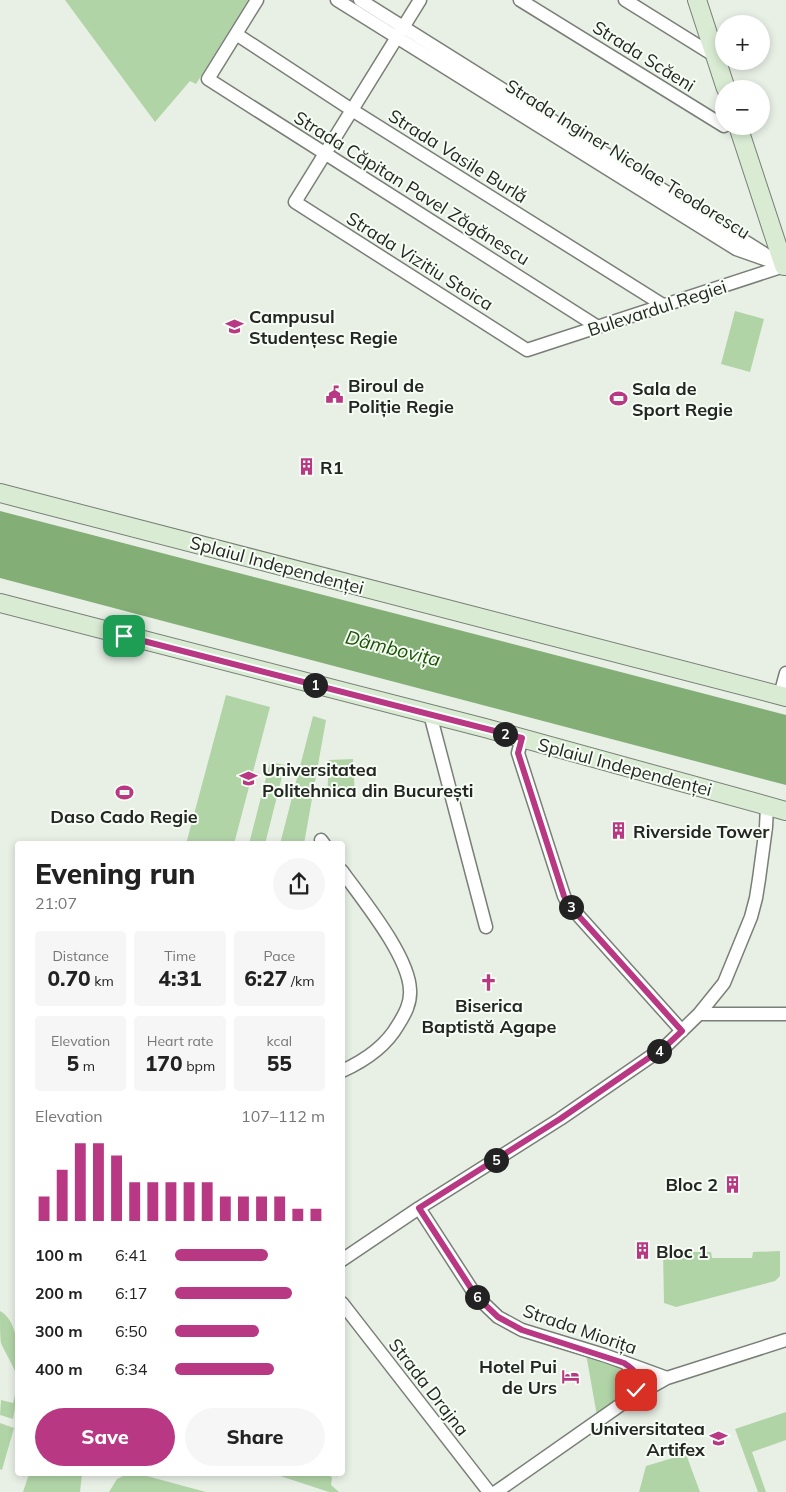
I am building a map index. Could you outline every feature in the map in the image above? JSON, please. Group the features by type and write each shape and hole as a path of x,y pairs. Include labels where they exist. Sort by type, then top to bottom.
{"main road":[{"path":"696,0 715,56"},
{"path":"741,135 785,266"},
{"name":"Splaiul Independenței","path":"0,493 783,696"},
{"name":"Splaiul Independenței","path":"0,603 522,738 786,811"}],"street":[{"path":"236,34 257,0"},
{"name":"Strada Inginer Nicolae Teodorescu","path":"338,0 400,32 736,249 785,266"},
{"name":"Strada Inginer Nicolae Teodorescu","path":"360,0 400,32"},
{"path":"325,154 420,0"},
{"name":"Strada Scăeni","path":"520,0 715,120"},
{"path":"625,0 715,56"},
{"name":"Strada Căpitan Pavel Zăgănescu","path":"236,34 208,80 598,327"},
{"name":"Strada Vasile Burlă","path":"236,34 352,110 663,306"},
{"name":"Strada Vizitiu Stoica","path":"325,154 295,202 527,350"},
{"name":"Bulevardul Regiei","path":"527,350 785,266"},
{"path":"783,696 786,673"},
{"path":"430,714 486,927"},
{"path":"522,738 518,753 568,904 682,1031"},
{"path":"345,1258 419,1208 560,1119 666,1046 699,1014 724,983 751,917 759,879 767,806"},
{"path":"345,875 401,958 409,979 410,1002 395,1032 384,1044 345,1069"},
{"path":"699,1014 786,1014"},
{"name":"Strada Miorița","path":"419,1208 476,1296 498,1317 522,1330 667,1378"},
{"name":"Strada Drajna","path":"345,1307 489,1492"},
{"path":"496,1492 626,1401 667,1378 786,1340"},
{"path":"624,1363 634,1370 639,1381 636,1390 626,1401"}],"shaded area":[{"path":"65,0 248,0 196,84 190,81 155,122"},
{"path":"735,311 764,319 750,372 721,364"},
{"path":"226,695 270,707 235,841 187,841"},
{"path":"313,716 326,720 305,841 281,841"},
{"path":"353,759 355,796 327,798 329,760"},
{"path":"270,762 285,765 266,841 250,841"},
{"path":"780,1251 780,1276 775,1281 676,1307 664,1303 663,1252 711,1252 712,1258 752,1258 753,1252"},
{"path":"0,1311 9,1319 14,1330 15,1371 1,1343"},
{"path":"586,1354 627,1369 635,1386 597,1416"},
{"path":"15,1396 13,1419 0,1415 1,1400 13,1403"},
{"path":"786,1412 786,1440 752,1452 766,1492 758,1492 735,1429"},
{"path":"0,1423 14,1428 2,1470 0,1469"},
{"path":"686,1454 700,1492 639,1492 646,1466"},
{"path":"28,1476 82,1476 80,1492 23,1492"},
{"path":"123,1476 147,1476 206,1492 109,1492 117,1479"},
{"path":"280,1476 330,1476 331,1485 339,1492 329,1492"}],"water":[{"name":"Dâmbovița","path":"0,511 786,715 786,785 0,578"}],"place":[{"name":"Campusul Studențesc Regie","path":"235,326"},
{"name":"Biroul de Poliție Regie","path":"334,395"},
{"name":"Sala de Sport Regie","path":"618,398"},
{"name":"R1","path":"306,467"},
{"name":"Universitatea Politehnica din București","path":"248,779"},
{"name":"Daso Cado Regie","path":"124,793"},
{"name":"Riverside Tower","path":"619,831"},
{"name":"Biserica Baptistă Agape","path":"489,982"},
{"name":"Bloc 2","path":"732,1184"},
{"name":"Bloc 1","path":"642,1251"},
{"name":"Hotel Pui de Urs","path":"571,1376"},
{"name":"Universitatea Artifex","path":"719,1438"}],"route":[{"path":"124,636 522,738 518,753 568,904 682,1031 666,1046 560,1119 419,1208 476,1296 498,1317 522,1330 624,1363 634,1370 638,1376 639,1381 636,1390"}]}
